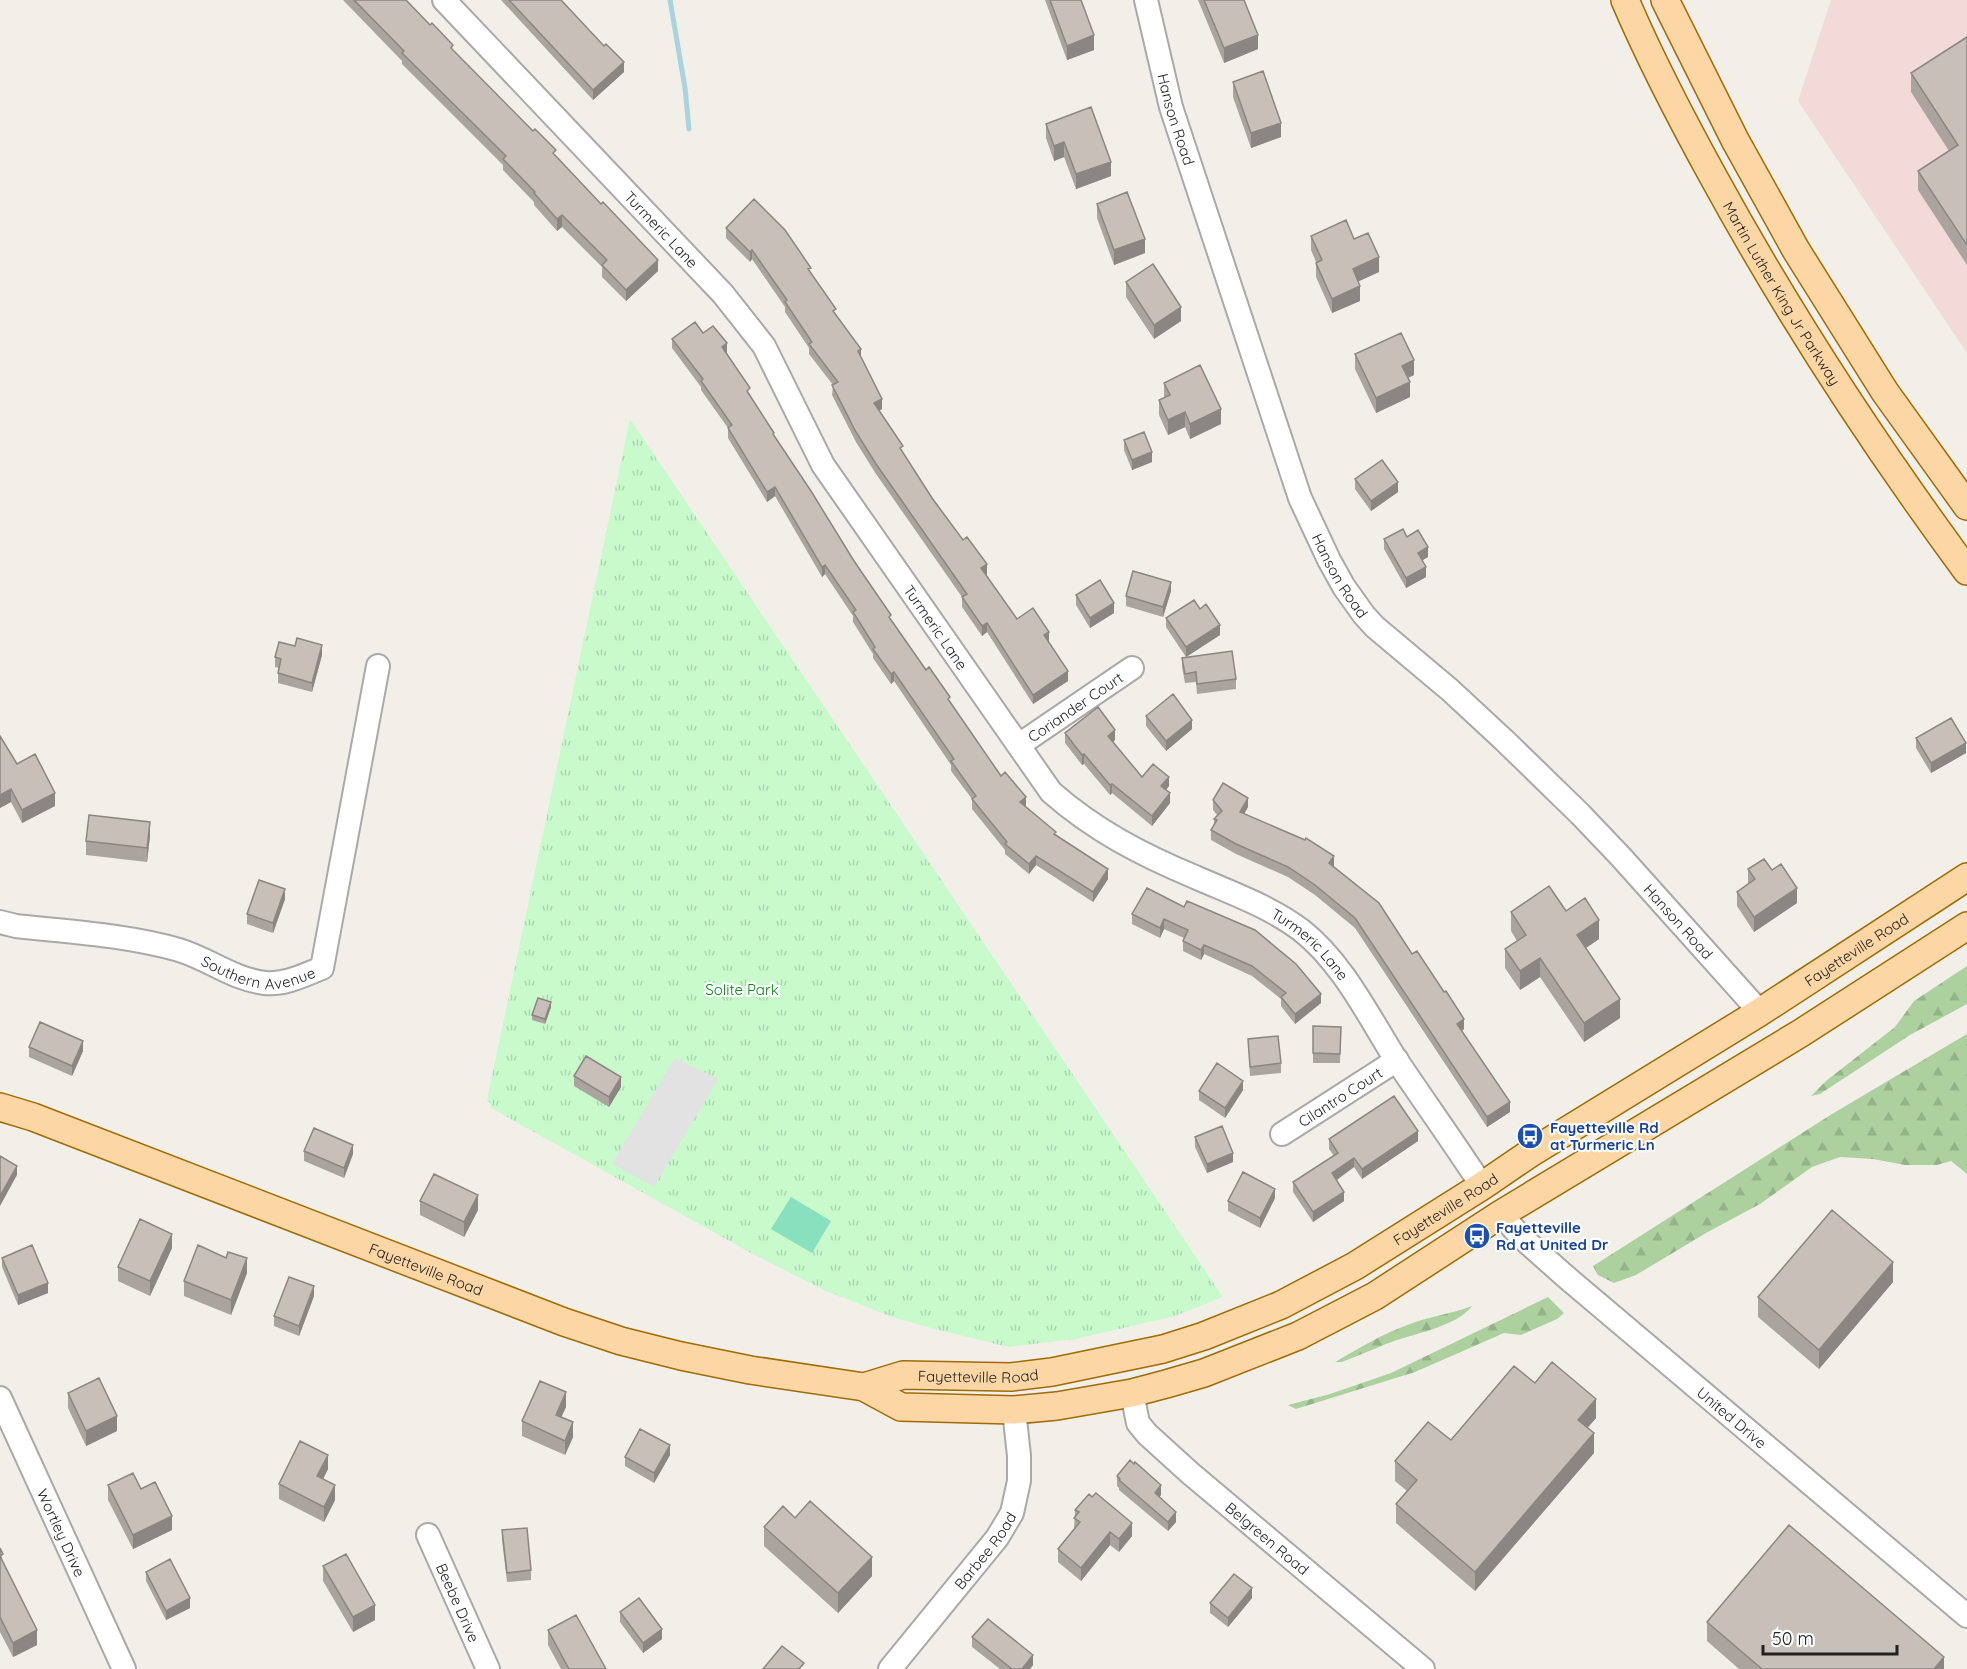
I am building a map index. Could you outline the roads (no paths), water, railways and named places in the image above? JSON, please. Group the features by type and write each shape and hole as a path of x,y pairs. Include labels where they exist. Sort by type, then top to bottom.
{"main road":[{"name":"Martin Luther King Jr Parkway","path":"1625,0 1649,57 1747,238 1848,403 1967,571"},
{"path":"1665,0 1735,140 1796,250 1885,392 1967,506"},
{"name":"Fayetteville Road","path":"864,1387 903,1375 1011,1377 1052,1372 1163,1349 1281,1305 1320,1286 1482,1186 1529,1154 1761,1012 1967,877"},
{"name":"Fayetteville Road","path":"0,1107 33,1117 621,1341 750,1370 864,1387 901,1407 1014,1410 1057,1406 1132,1393 1204,1373 1298,1336 1375,1296 1501,1214 1801,1033 1967,926"}],"street":[{"name":"Turmeric Lane","path":"444,0 723,294 764,346 823,465 1051,792 1077,814 1138,851 1257,904 1302,931 1331,960 1482,1186"},
{"name":"Hanson Road","path":"1146,0 1171,107 1300,498 1344,587 1375,627 1462,701 1580,814 1761,1012"},
{"name":"Southern Avenue","path":"0,922 16,926 111,937 181,951 236,976 266,983 283,982 322,968 378,666"},
{"name":"Coriander Court","path":"1019,745 1132,668"},
{"name":"Cilantro Court","path":"1282,1134 1397,1060"},
{"name":"United Drive","path":"1501,1214 1521,1236 1565,1276 1967,1617"},
{"name":"Belgreen Road","path":"1132,1393 1138,1423 1147,1434 1190,1473 1423,1669"},
{"name":"Wortley Drive","path":"0,1398 124,1669"},
{"name":"Barbee Road","path":"890,1669 991,1546 1012,1513 1019,1481 1019,1455 1014,1410"},
{"name":"Beebe Drive","path":"428,1535 488,1669"}],"waterway":[{"path":"670,0 685,88 689,129"}],"place":[{"name":"Fayetteville Rd at Turmeric Ln","path":"1530,1136"},
{"name":"Fayetteville Rd at United Dr","path":"1477,1236"}],"park label":[{"name":"Solite Park","path":"742,989"}]}
